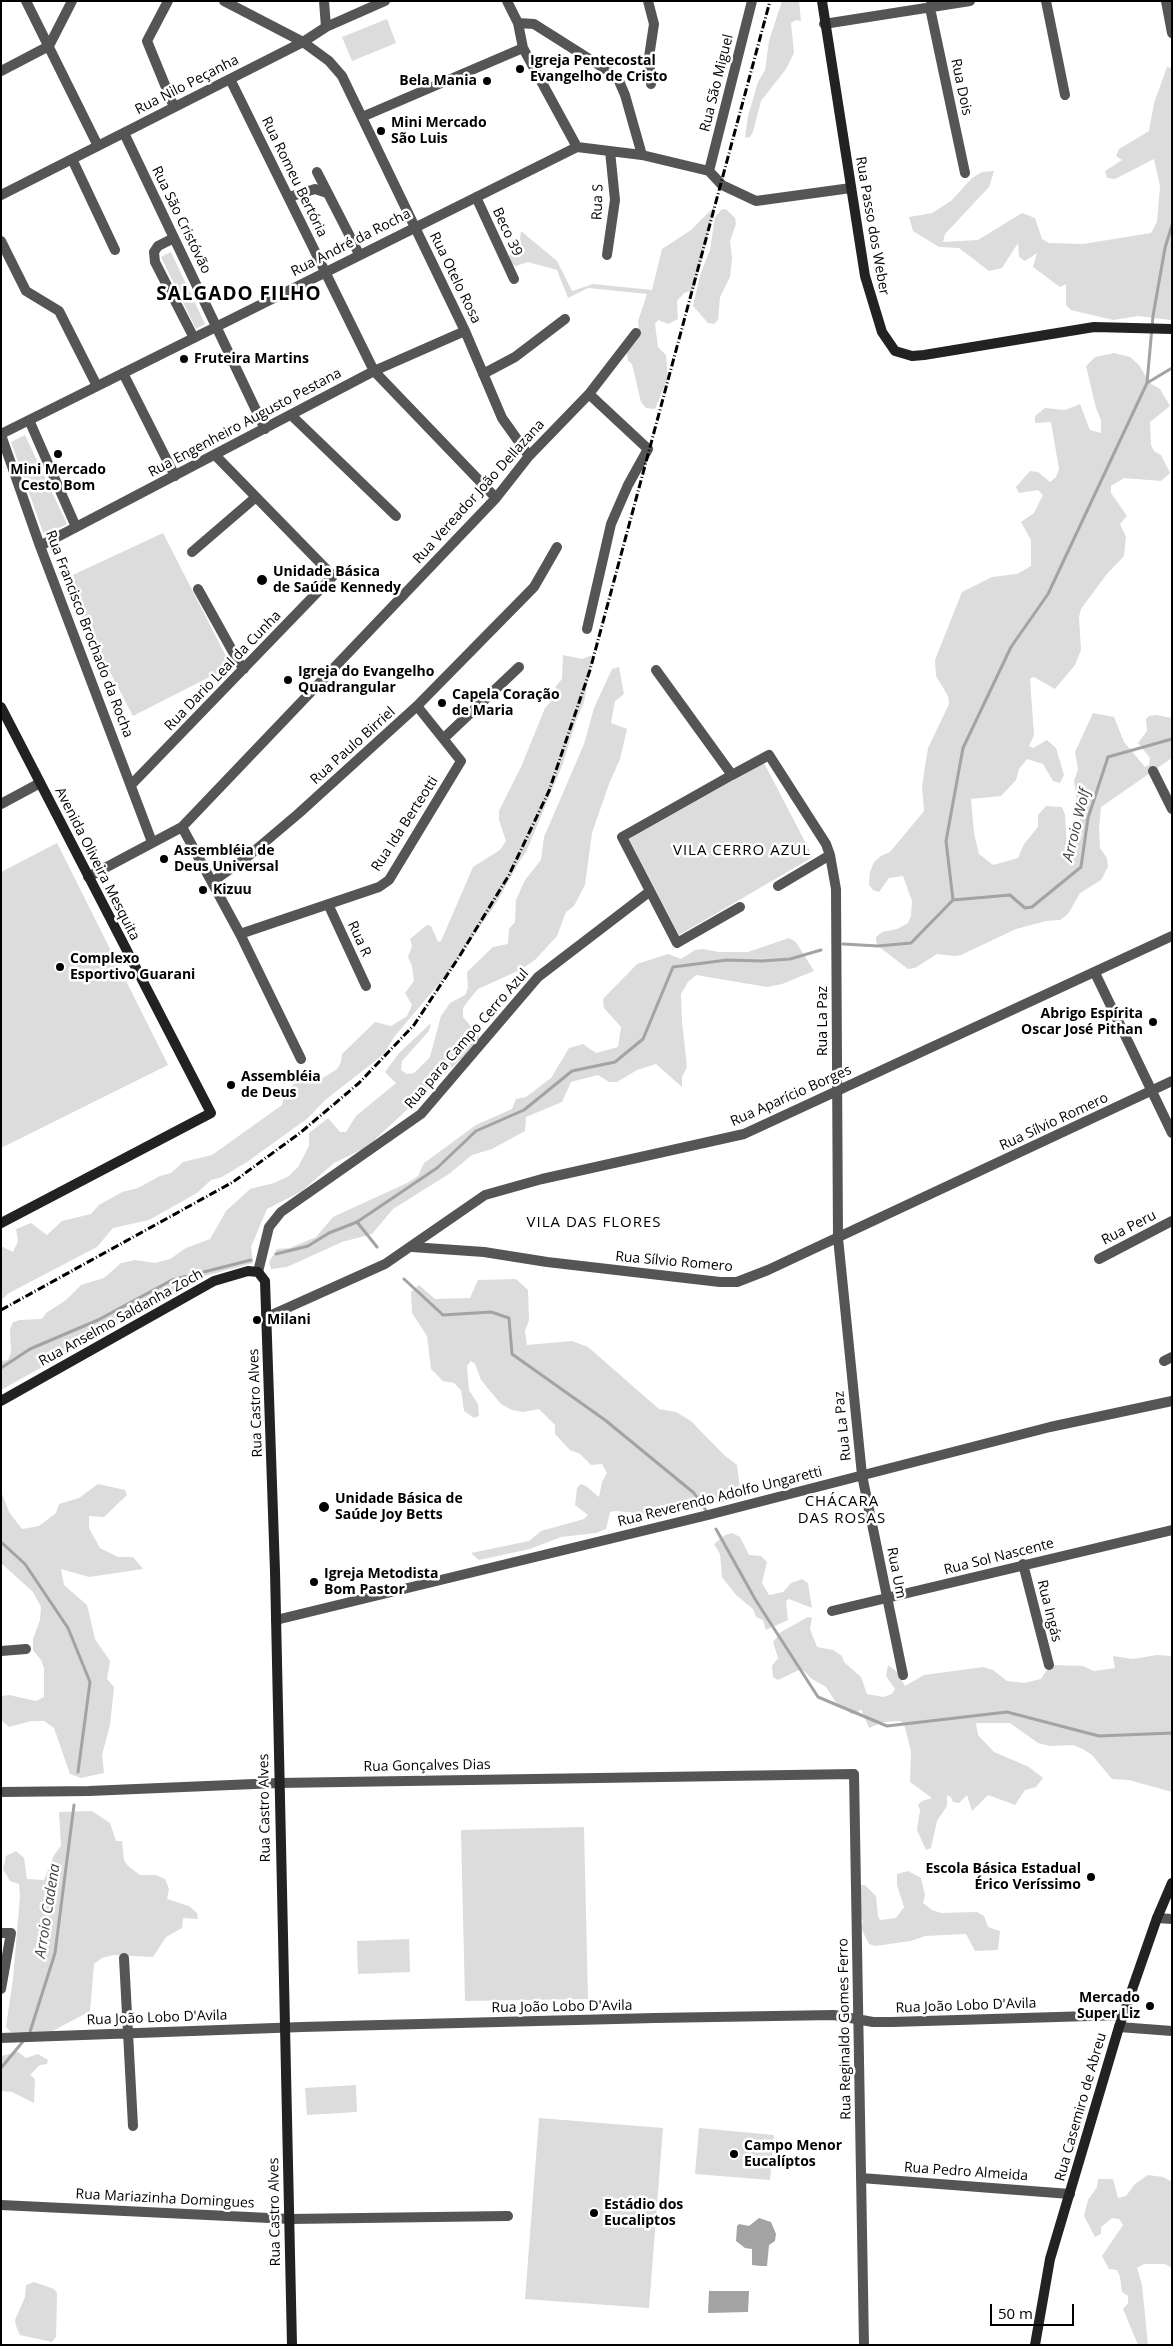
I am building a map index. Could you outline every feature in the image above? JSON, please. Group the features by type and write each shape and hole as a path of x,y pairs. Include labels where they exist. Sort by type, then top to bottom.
{"street":[{"path":"26,1 98,146"},
{"path":"1,71 49,46 72,1"},
{"path":"168,1 147,41 174,107"},
{"name":"Rua Otelo Rosa","path":"224,1 304,42 329,61 342,76 465,331 502,418 529,456"},
{"path":"324,1 326,27"},
{"name":"Rua Nilo Peçanha","path":"1,195 304,42 326,27 385,1"},
{"path":"507,1 518,23 523,48 577,147 642,155 709,171 722,185 756,201 851,188"},
{"path":"648,1 654,24 649,57 651,84"},
{"name":"Rua São Miguel","path":"709,171 752,1"},
{"name":"Rua Passo dos Weber","path":"822,1 824,24 870,299 882,332 895,350 912,356 924,355 1094,327 1172,329"},
{"path":"824,24 931,4 970,1"},
{"path":"1046,1 1065,95"},
{"path":"1166,1 1172,33"},
{"name":"Rua Dois","path":"931,4 965,173"},
{"path":"518,23 534,24 610,72 618,81 625,96 642,155"},
{"path":"362,117 523,48"},
{"name":"Rua Romeu Bertória","path":"230,79 374,371 496,498"},
{"name":"Rua São Cristóvão","path":"124,133 265,428"},
{"name":"Rua André da Rocha","path":"1,434 414,226 577,147"},
{"name":"Rua S","path":"607,255 615,200 610,151"},
{"path":"72,159 115,250"},
{"path":"317,172 359,254"},
{"path":"289,197 315,189 327,193"},
{"name":"Beco 39","path":"476,196 514,279"},
{"path":"174,238 158,246 154,252 155,262 194,338"},
{"path":"1,241 26,291 59,311 97,386"},
{"path":"483,374 515,357 565,319"},
{"name":"Rua Engenheiro Augusto Pestana","path":"40,546 374,371 465,331"},
{"name":"Rua Vereador João Dellazana","path":"88,877 182,827 496,498 529,456 589,394 636,333"},
{"path":"123,373 175,476"},
{"path":"587,629 611,524 628,485 648,449 589,394"},
{"path":"291,415 396,516"},
{"name":"Rua Francisco Brochado da Rocha","path":"29,420 76,527"},
{"name":"Rua Francisco Brochado da Rocha","path":"1,434 40,546 152,842"},
{"path":"192,552 256,497 215,454"},
{"name":"Rua Dario Leal da Cunha","path":"131,785 333,576 256,497"},
{"name":"Rua Paulo Birriel","path":"212,882 246,858 290,821 417,706 534,587 557,547"},
{"path":"198,589 244,669"},
{"path":"444,738 519,667"},
{"path":"656,670 732,775 622,837 677,943 740,907"},
{"name":"Rua Ida Berteotti","path":"240,934 379,887 389,880 461,761 417,706"},
{"name":"Avenida Oliveira Mesquita","path":"1,707 210,1113 1,1223"},
{"name":"Rua La Paz","path":"732,775 769,755 826,844 830,855 836,889 838,1238 862,1475"},
{"path":"1153,771 1172,809"},
{"path":"1,804 40,783"},
{"path":"182,827 240,934 301,1059"},
{"path":"778,886 830,855"},
{"name":"Rua para Campo Cerro Azul","path":"258,1272 269,1227 281,1212 421,1114 538,977 649,892"},
{"name":"Rua R","path":"328,904 366,986"},
{"name":"Rua Aparício Borges","path":"412,1247 485,1195 542,1179 744,1134 1172,936"},
{"path":"1095,973 1172,1133"},
{"name":"Rua Sílvio Romero","path":"412,1247 484,1252 547,1262 720,1282 737,1282 838,1238 1172,1081"},
{"name":"Rua Peru","path":"1099,1259 1172,1221"},
{"path":"267,1317 385,1264 412,1247"},
{"name":"Rua Anselmo Saldanha Zoch","path":"1,1400 214,1282 248,1271 258,1272"},
{"name":"Rua Castro Alves","path":"258,1272 265,1280 267,1317 276,1620 278,1783 292,2345"},
{"name":"Rua Reverendo Adolfo Ungaretti","path":"276,1620 708,1515 1050,1427 1172,1400"},
{"name":"Rua Um","path":"862,1475 903,1676"},
{"name":"Rua Sol Nascente","path":"832,1611 1172,1530"},
{"name":"Rua Ingás","path":"1023,1564 1049,1665"},
{"path":"1,1651 26,1649"},
{"name":"Rua Gonçalves Dias","path":"1,1792 89,1791 278,1783 854,1774"},
{"name":"Rua Reginaldo Gomes Ferro","path":"854,1774 864,2345"},
{"name":"Rua Casemiro de Abreu","path":"1035,2345 1050,2259 1119,2027 1157,1918 1172,1882"},
{"path":"1157,1918 1172,1919"},
{"path":"1,1933 11,1933 1,1989"},
{"path":"124,1958 133,2126"},
{"name":"Rua João Lobo D'Avila","path":"1,2038 285,2027 824,2015 892,2022 1123,2015"},
{"path":"1119,2027 1172,2031"},
{"name":"Rua Pedro Almeida","path":"861,2178 1070,2194"},
{"name":"Rua Mariazinha Domingues","path":"1,2205 290,2219 508,2216"}],"shaded area":[{"path":"782,1 799,1 801,21 796,20 791,23 794,53 786,69 761,101 753,132 750,137 745,138 748,116 758,82 765,70 769,41"},
{"path":"387,19 396,43 352,61 342,37"},
{"path":"1167,67 1172,68 1171,320 1138,316 1113,320 1071,310 1066,305 1066,284 1060,287 1033,267 1037,253 1025,261 1019,257 1018,243 1002,268 989,271 959,248 939,247 913,231 909,217 932,213 951,201 972,178 982,172 994,171 989,187 945,234 943,242 978,240 1022,213 1035,218 1042,239 1049,243 1083,244 1151,233 1157,222 1160,186 1154,159 1115,179 1107,178 1105,171 1122,160 1116,156 1119,149 1149,131 1154,103"},
{"path":"715,206 694,290 684,293 677,301 678,319 668,324 658,320 655,324 658,347 666,355 668,378 655,409 646,408 641,402 632,364 628,361 626,349 639,332 638,321 647,294 588,288 568,298 557,270 528,262 516,266 506,263 510,254 519,248 521,231 557,261 572,291 593,284 652,290 662,249 691,230"},
{"path":"722,209 727,210 735,218 736,224 730,241 732,258 730,277 720,297 718,320 714,324 708,323 693,306 700,275 710,250 715,217"},
{"path":"171,252 205,324 196,329 161,257"},
{"path":"1114,353 1130,357 1139,365 1150,383 1160,389 1170,406 1150,422 1151,445 1154,451 1161,455 1170,473 1161,481 1124,478 1111,486 1111,493 1127,516 1120,524 1126,537 1124,556 1106,575 1081,609 1079,617 1081,650 1075,665 1055,689 1034,677 1030,679 1034,735 1029,746 1033,748 1047,740 1056,748 1064,775 1060,783 1053,781 1043,764 1027,759 1019,769 1016,780 1001,796 971,799 974,833 979,854 993,865 1018,858 1024,844 1038,827 1038,815 1046,806 1062,807 1065,815 1067,849 1074,849 1080,821 1074,781 1078,769 1075,752 1093,713 1114,717 1124,742 1145,767 1149,765 1150,758 1138,743 1147,731 1146,719 1149,716 1156,715 1172,718 1172,758 1101,807 1100,848 1107,858 1108,867 1101,880 1080,893 1068,914 1060,920 1046,921 1016,929 961,955 937,954 915,968 908,969 878,946 876,941 876,937 882,932 897,929 908,923 911,916 912,901 903,876 889,878 879,892 873,890 869,885 870,872 874,862 890,852 924,811 922,786 928,748 949,704 948,696 936,676 935,660 962,592 992,577 1017,574 1031,566 1031,540 1021,522 1034,513 1043,495 1038,490 1019,493 1016,487 1030,471 1038,472 1050,482 1056,477 1059,469 1051,422 1035,423 1035,416 1045,408 1065,410 1080,404 1090,430 1101,433 1101,420 1096,408 1086,366 1095,357"},
{"path":"25,435 67,524 44,535 11,442"},
{"path":"163,533 231,666 133,716 62,580"},
{"path":"563,655 582,659 593,655 584,702 562,766 526,852 497,902 448,973 394,1037 384,1054 324,1101 308,1118 247,1162 222,1177 211,1180 197,1193 149,1220 113,1228 97,1247 9,1293 1,1300 1,1246 13,1252 18,1241 16,1229 31,1223 47,1235 62,1221 91,1214 99,1205 122,1192 138,1188 160,1176 171,1173 183,1162 212,1155 282,1105 285,1092 294,1084 309,1075 323,1078 337,1069 341,1062 342,1054 375,1022 391,1026 407,1016 412,1005 405,993 414,981 412,966 408,957 412,946 410,939 427,925 431,926 438,942 441,941 473,867 500,850 506,841 499,820 499,811 521,767 545,708 553,699 556,686 562,679"},
{"path":"619,667 624,694 615,701 611,723 627,729 620,759 592,833 585,885 574,906 566,912 557,936 536,959 522,969 478,989 463,1008 463,1017 479,1036 477,1044 367,1147 334,1163 302,1191 267,1209 251,1247 253,1263 205,1276 1,1390 1,1361 8,1360 11,1352 10,1329 13,1322 42,1319 46,1313 66,1300 81,1285 104,1278 121,1263 135,1260 155,1263 170,1259 186,1248 210,1239 226,1211 250,1189 274,1183 289,1176 298,1167 309,1146 309,1133 328,1118 340,1132 346,1132 356,1116 396,1083 385,1072 399,1053 431,1023 429,1031 402,1061 401,1070 407,1074 414,1073 430,1057 441,1016 450,1003 465,995 468,988 467,972 493,947 508,944 509,929 515,922 516,900 525,880 541,860 544,837 584,744 594,708 612,669"},
{"path":"764,763 813,857 679,935 629,839"},
{"name":"Complexo Esportivo Guarani","path":"57,843 168,1065 1,1148 1,872"},
{"path":"789,938 796,942 814,971 782,984 767,987 696,975 688,982 681,994 687,1067 682,1077 682,1087 656,1064 637,1070 617,1082 609,1082 598,1075 571,1082 562,1102 526,1117 525,1131 492,1149 472,1155 449,1174 393,1209 372,1234 342,1242 287,1267 271,1269 269,1262 277,1249 290,1248 316,1237 333,1217 407,1183 418,1176 424,1163 476,1125 512,1109 516,1099 526,1097 551,1078 569,1048 583,1044 596,1053 618,1047 621,1027 604,1008 603,999 637,964 668,954 681,959 695,950 702,949 719,952 748,952"},
{"path":"516,1279 528,1290 529,1320 525,1331 527,1345 572,1341 588,1347 659,1409 676,1412 691,1421 724,1455 737,1465 740,1488 736,1500 690,1506 668,1513 610,1512 606,1529 596,1533 561,1537 530,1549 479,1560 471,1553 529,1541 541,1531 584,1519 588,1515 575,1505 577,1488 581,1484 586,1486 599,1497 602,1482 607,1473 602,1464 591,1465 580,1454 570,1450 555,1434 555,1425 539,1409 523,1412 512,1410 501,1404 481,1380 475,1364 471,1361 467,1366 469,1390 478,1404 479,1416 474,1418 464,1411 461,1390 454,1383 443,1381 431,1369 427,1336 412,1313 411,1292 419,1285 435,1299 470,1298 478,1280"},
{"path":"98,1484 125,1490 127,1495 104,1517 89,1516 89,1528 100,1548 118,1557 133,1557 143,1569 89,1577 61,1569 64,1585 87,1605 95,1639 110,1661 107,1679 114,1687 110,1725 102,1755 104,1773 81,1778 70,1774 54,1728 44,1721 31,1721 9,1727 1,1720 2,1696 9,1695 36,1701 44,1697 44,1668 41,1660 33,1650 33,1639 40,1620 41,1607 33,1592 1,1563 1,1491 9,1512 22,1529 39,1526 56,1513 59,1504 79,1498"},
{"path":"732,1533 740,1537 749,1555 761,1556 767,1562 762,1583 769,1595 783,1592 791,1583 802,1579 808,1583 812,1608 789,1599 786,1601 788,1620 766,1630 763,1620 756,1617 753,1609 736,1595 722,1577 720,1554 714,1544 725,1535"},
{"path":"808,1617 812,1618 810,1629 817,1647 833,1650 842,1656 844,1662 861,1677 867,1694 883,1697 892,1694 895,1689 886,1676 888,1665 897,1672 905,1686 924,1675 983,1667 993,1670 1007,1681 1024,1683 1041,1679 1046,1671 1055,1665 1083,1666 1094,1671 1115,1668 1113,1656 1133,1659 1157,1655 1172,1656 1172,1792 1129,1780 1112,1779 1092,1755 1073,1745 1050,1746 1038,1743 1010,1723 976,1723 978,1735 994,1752 1029,1767 1043,1778 1036,1787 1025,1790 1015,1805 988,1795 972,1811 967,1795 959,1803 953,1802 951,1797 947,1795 947,1806 937,1821 931,1848 926,1850 917,1830 920,1810 918,1805 922,1801 932,1798 910,1782 911,1751 904,1724 900,1721 883,1722 869,1728 861,1709 857,1713 851,1714 835,1701 826,1687 812,1679 804,1671 799,1670 778,1680 773,1677 772,1666 778,1658 773,1642 781,1632"},
{"path":"92,1811 110,1823 116,1841 122,1841 124,1860 128,1866 140,1875 156,1875 165,1879 169,1889 167,1899 189,1906 197,1913 198,1919 183,1918 182,1928 166,1937 153,1957 113,1955 102,1958 94,1964 90,2011 49,2033 11,2032 6,2027 13,1979 20,1896 19,1884 10,1881 3,1869 6,1856 16,1851 24,1858 27,1879 44,1880 54,1855 61,1846 59,1812"},
{"path":"584,1827 588,1999 465,2001 461,1830"},
{"path":"908,1871 921,1878 925,1895 923,1903 932,1910 941,1913 977,1912 984,1916 988,1927 1000,1931 998,1950 975,1951 966,1934 925,1936 911,1941 875,1946 869,1944 861,1928 863,1921 861,1918 859,1888 861,1885 865,1885 876,1896 880,1920 896,1918 904,1907 897,1885 897,1874"},
{"path":"409,1939 410,1972 358,1974 357,1941"},
{"path":"18,2052 26,2058 38,2054 48,2060 47,2064 40,2065 30,2075 35,2079 34,2103 12,2092 1,2091 1,2056"},
{"path":"356,2085 357,2112 307,2115 305,2088"},
{"name":"Estádio dos Eucaliptos","path":"539,2118 663,2128 649,2308 525,2299"},
{"name":"Campo Menor Eucalíptos","path":"699,2128 774,2135 770,2180 695,2174"},
{"path":"1148,2175 1163,2177 1172,2182 1172,2268 1165,2264 1144,2264 1137,2268 1142,2285 1148,2345 1138,2345 1123,2309 1128,2303 1128,2296 1122,2292 1117,2270 1109,2269 1102,2256 1123,2225 1119,2219 1112,2218 1101,2227 1101,2234 1095,2237 1084,2216 1088,2200 1097,2187 1098,2179 1113,2179 1118,2198 1126,2196 1135,2184"},
{"path":"759,2218 771,2222 776,2234 775,2241 769,2245 767,2266 752,2265 752,2249 745,2248 736,2241 737,2226 739,2224 749,2226"},
{"path":"34,2282 54,2289 57,2293 56,2337 52,2342 20,2335 16,2326 15,2320 25,2297 26,2285"},
{"path":"709,2291 749,2291 748,2312 708,2313"}],"waterway":[{"path":"953,900 946,841 963,748 1011,647 1048,594 1147,383 1153,316 1165,248 1172,225"},
{"path":"1147,383 1172,368"},
{"name":"Arroio Wolf","path":"843,944 878,946 911,943 953,900 1010,895 1025,908 1032,907 1081,867 1088,818 1108,757 1172,739"},
{"path":"276,1254 308,1246 329,1233 357,1222 437,1168 476,1131 524,1110 572,1071 615,1062 643,1039 673,967 727,960 762,961 790,959 821,950"},
{"path":"357,1222 377,1247"},
{"path":"1,1368 30,1349 98,1320 172,1280 251,1260"},
{"path":"404,1279 443,1315 491,1312 509,1318 512,1354 605,1420 694,1493 707,1512"},
{"path":"716,1529 755,1599 818,1697 887,1726 1007,1712 1099,1736 1172,1733"},
{"name":"Arroio Cadena","path":"1,1542 25,1564 68,1628 90,1682 78,1772"},
{"name":"Arroio Cadena","path":"29,2035 55,1953 74,1805"},
{"name":"Arroio Cadena","path":"1,2068 25,2039"}],"railway":[{"path":"1,1310 233,1182 300,1133 359,1083 414,1025 459,957 509,875 549,791 590,670 770,1"}],"place":[{"name":"Igreja Pentecostal Evangelho de Cristo","path":"520,69"},
{"name":"Bela Mania","path":"487,81"},
{"name":"Mini Mercado São Luis","path":"381,131"},
{"name":"Fruteira Martins","path":"184,359"},
{"name":"Mini Mercado Cesto Bom","path":"58,454"},
{"name":"Unidade Básica de Saúde Kennedy","path":"262,580"},
{"name":"Igreja do Evangelho Quadrangular","path":"288,680"},
{"name":"Capela Coração de Maria","path":"442,703"},
{"name":"Assembléia de Deus Universal","path":"164,859"},
{"name":"Kizuu","path":"203,890"},
{"name":"Complexo Esportivo Guarani","path":"60,967"},
{"name":"Abrigo Espírita Oscar José Pithan","path":"1153,1022"},
{"name":"Assembléia de Deus","path":"231,1085"},
{"name":"Milani","path":"257,1320"},
{"name":"Unidade Básica de Saúde Joy Betts","path":"324,1507"},
{"name":"Igreja Metodista Bom Pastor","path":"314,1582"},
{"name":"Escola Básica Estadual Érico Veríssimo","path":"1091,1877"},
{"name":"Mercado Super Liz","path":"1150,2006"},
{"name":"Campo Menor Eucalíptos","path":"734,2154"},
{"name":"Estádio dos Eucaliptos","path":"594,2213"}],"district":[{"name":"SALGADO FILHO","path":"239,295"},
{"name":"VILA CERRO AZUL","path":"742,851"},
{"name":"VILA DAS FLORES","path":"594,1223"},
{"name":"CHÁCARA DAS ROSAS","path":"842,1510"}]}
